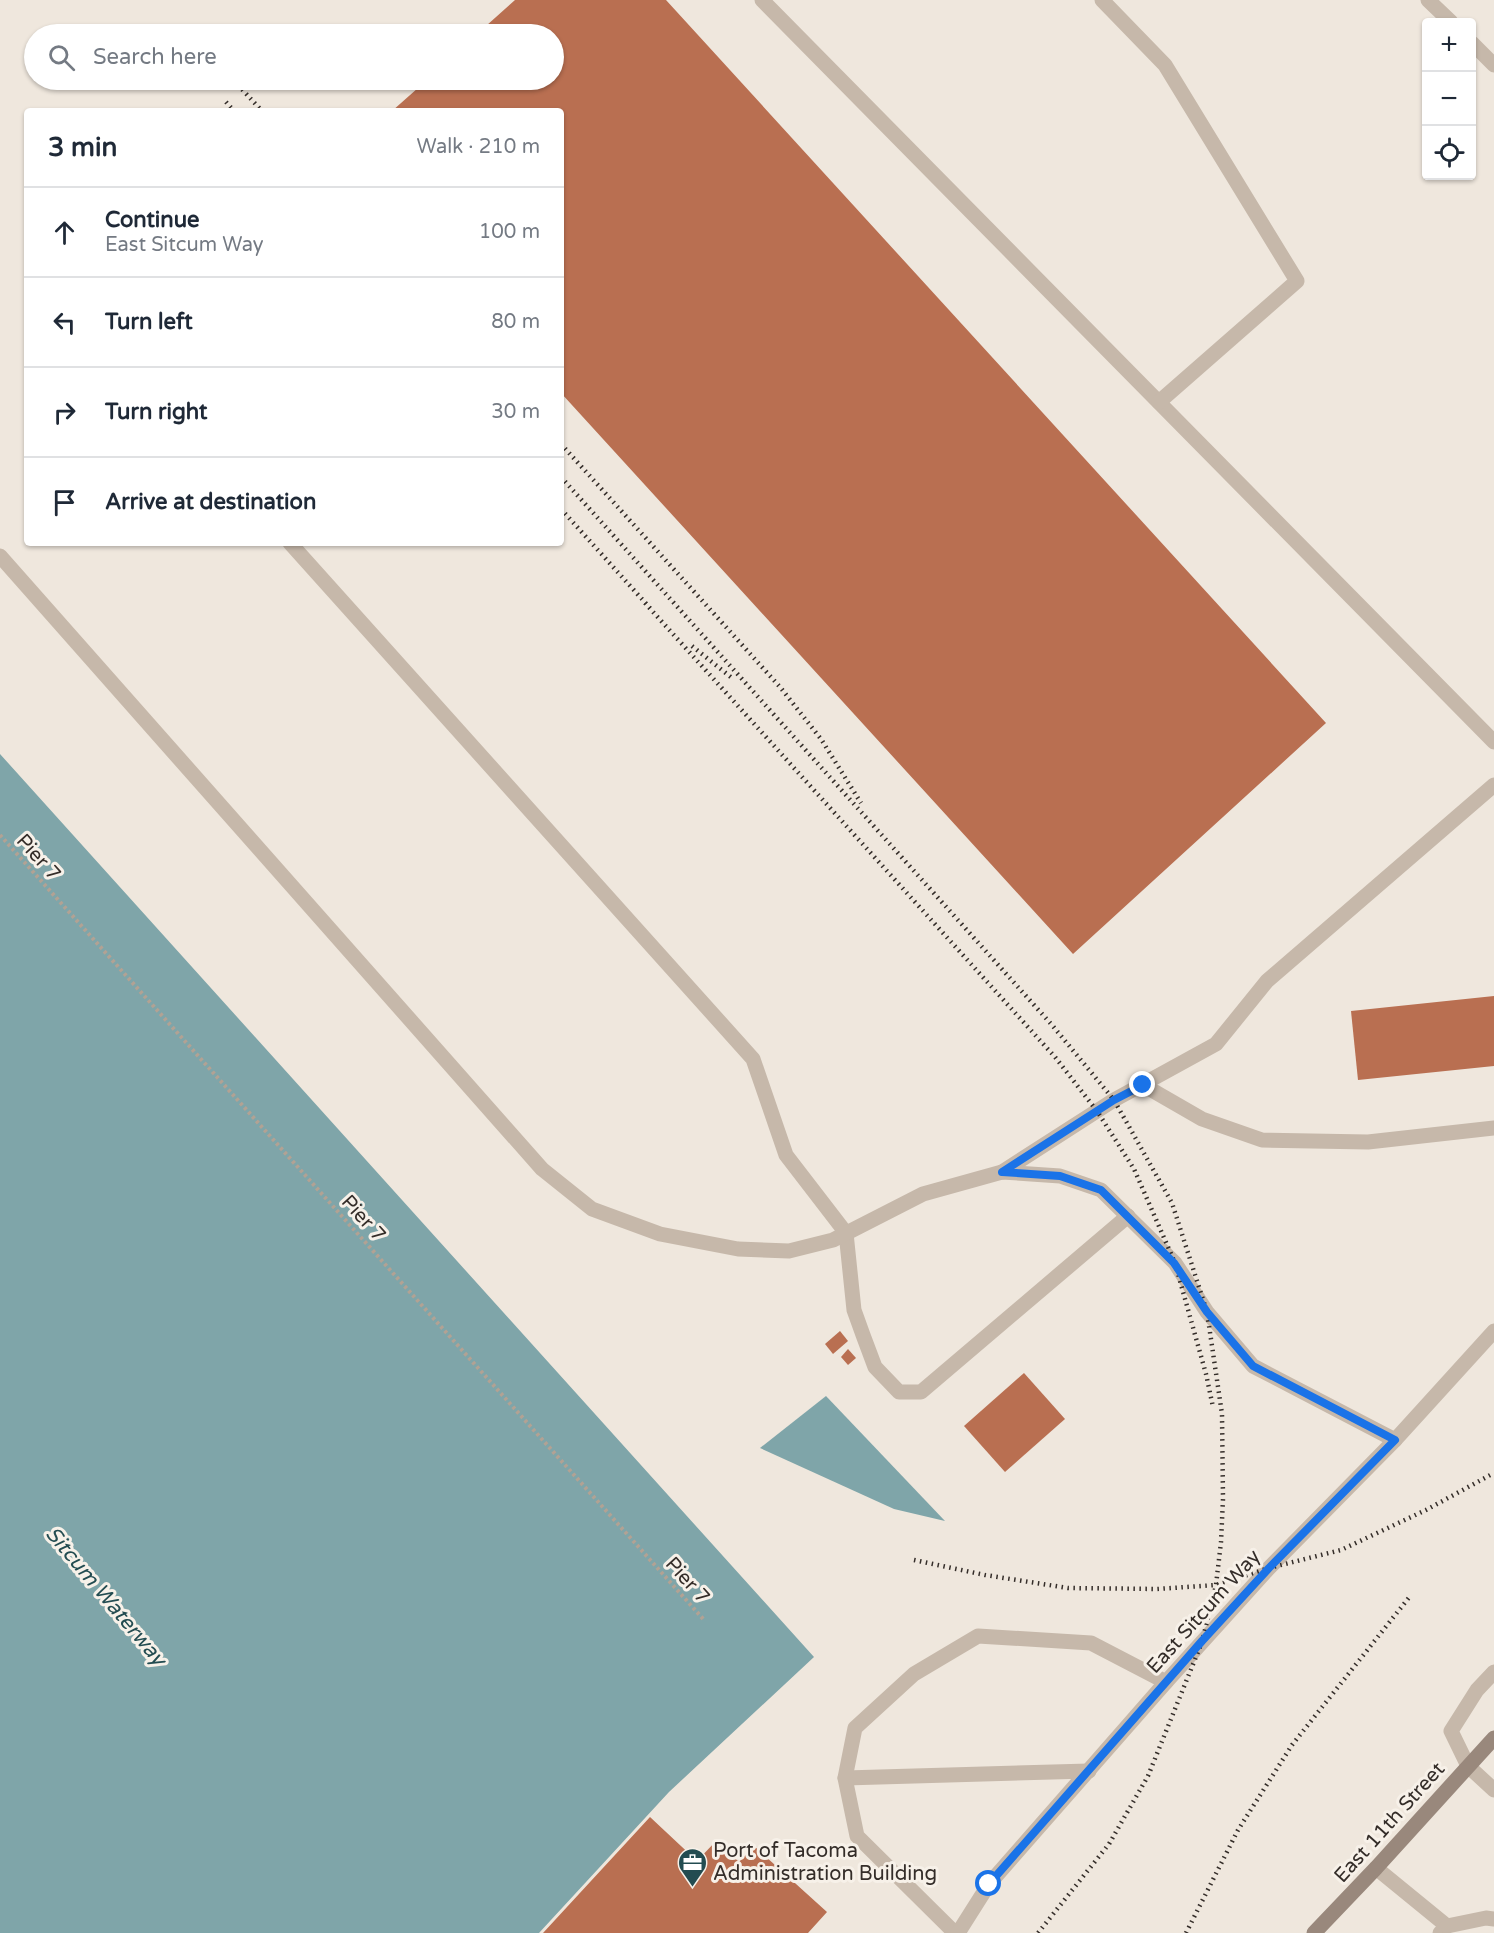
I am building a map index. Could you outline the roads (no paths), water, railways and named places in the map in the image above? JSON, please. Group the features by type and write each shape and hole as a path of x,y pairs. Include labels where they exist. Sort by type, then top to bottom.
{"street":[{"path":"762,0 1494,742"},
{"path":"1102,0 1165,65 1297,280 1159,402"},
{"path":"1428,0 1447,18"},
{"path":"1476,47 1494,65"},
{"path":"293,546 753,1059 786,1155 846,1233 854,1310 875,1367 899,1392 921,1392 1128,1216"},
{"path":"0,556 542,1169 592,1209 660,1234 738,1249 789,1251 833,1240 923,1194 1002,1172 1114,1100 1216,1044 1267,981 1494,784"},
{"path":"1143,1085 1202,1119 1262,1140 1368,1142 1494,1128"},
{"path":"1002,1172 1060,1176 1101,1190 1174,1263 1207,1312 1253,1366 1395,1440"},
{"name":"East Sitcum Way","path":"956,1933 989,1884 1166,1682 1269,1568 1395,1440 1494,1331"},
{"path":"956,1933 857,1836 845,1778 855,1728 914,1674 978,1636 1091,1643 1166,1682"},
{"path":"1494,1672 1477,1690 1452,1731 1468,1766 1494,1790"},
{"name":"East 11th Street","path":"1314,1933 1494,1738"},
{"path":"845,1778 1089,1771"},
{"path":"1376,1868 1443,1929 1486,1918 1494,1920"}],"water":[{"name":"Sitcum Waterway","path":"0,754 814,1657 669,1792 539,1933 0,1933"},
{"path":"826,1396 945,1521 894,1509 760,1448"}],"railway":[{"path":"243,90 259,108"},
{"path":"226,102 231,108"},
{"path":"564,447 780,687 821,739 861,803"},
{"path":"564,480 1052,1025 1114,1100 1172,1203 1207,1312 1222,1414 1223,1499 1216,1585 1202,1642 1148,1776 1109,1844 1038,1933"},
{"path":"564,512 650,608"},
{"path":"645,603 1055,1057 1097,1111 1134,1169 1175,1263 1213,1407"},
{"path":"692,646 732,678"},
{"path":"914,1560 985,1575 1068,1588 1157,1589 1216,1585 1269,1568 1341,1550 1426,1510 1494,1473"},
{"path":"1186,1933 1238,1830 1292,1745 1411,1595"}],"place":[{"name":"Port of Tacoma Administration Building","path":"692,1888"}]}
